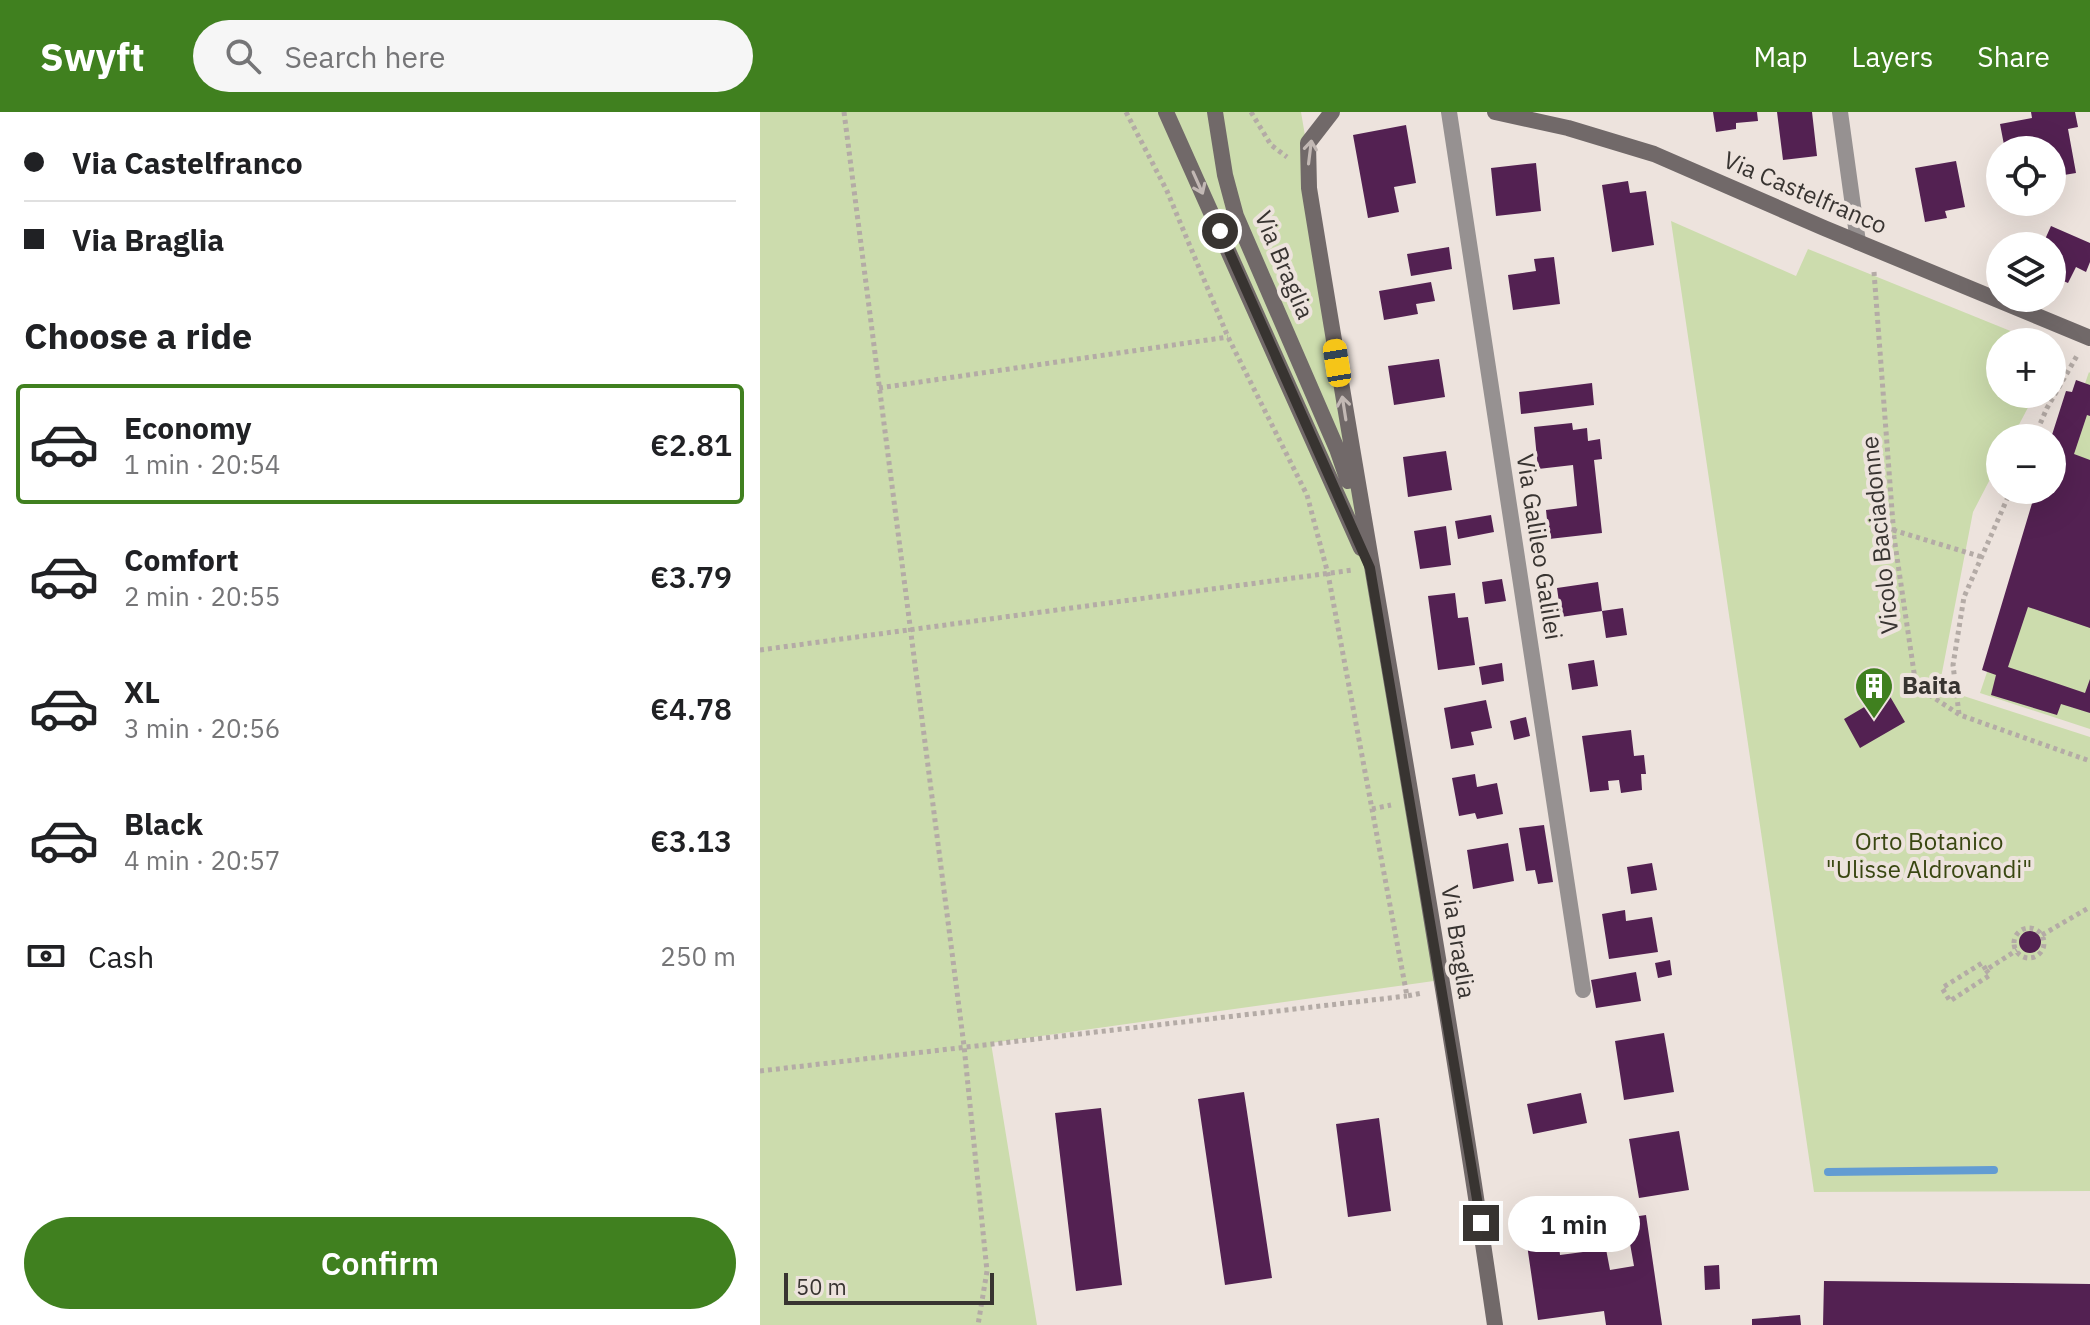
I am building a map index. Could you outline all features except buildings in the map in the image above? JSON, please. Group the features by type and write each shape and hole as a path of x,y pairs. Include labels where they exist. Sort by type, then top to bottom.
{"street":[{"path":"1166,112 1370,568"},
{"name":"Via Braglia","path":"1215,112 1225,175 1236,216 1337,449 1351,490 1370,568"},
{"name":"Via Braglia","path":"1332,112 1308,143 1309,188 1477,1195 1495,1325"},
{"name":"Via Galileo Galilei","path":"1449,112 1583,990"},
{"name":"Via Castelfranco","path":"1495,112 1568,128 1654,154 1858,242 2089,336"},
{"path":"1840,112 1858,242"}],"path":[{"path":"844,112 964,1046 987,1271 978,1325"},
{"path":"1126,112 1167,191 1228,337 1307,495 1328,574 1407,996"},
{"name":"Vicolo Baciadonne","path":"1858,242 1874,272 1893,530 1916,686 1960,715 2090,761"},
{"path":"2040,424 2089,336"},
{"path":"879,388 1228,337"},
{"path":"1960,715 1953,665 1964,597 2005,504"},
{"path":"1893,530 1982,557"},
{"path":"760,650 1370,568"},
{"path":"2042,935 2090,907"},
{"path":"2028,926 2042,935 2044,948 2039,957 2029,959 2020,955 2013,944 2016,933 2028,926"},
{"path":"1986,970 2017,950"},
{"path":"1982,963 1986,970 1990,975 1950,1001 1942,988 1982,963"},
{"path":"760,1071 1426,992"}],"green space":[{"path":"760,112 1301,112 1448,979 991,1043 1037,1325 760,1325"},
{"name":"Orto Botanico \"Ulisse Aldrovandi\"","path":"1671,221 1796,276 1808,249 2003,328 1986,328 1986,408 2028,408 2019,424 1986,424 1986,487 1973,512 1939,688 2090,737 2090,1191 1814,1192"},
{"path":"2089,372 2090,729 1980,693 2043,504 2066,504 2066,439"}],"waterway":[{"path":"1828,1172 1994,1170"}],"place":[{"name":"Baita","path":"1874,720"}],"route":[{"path":"1220,231 1370,568 1481,1223"}]}
